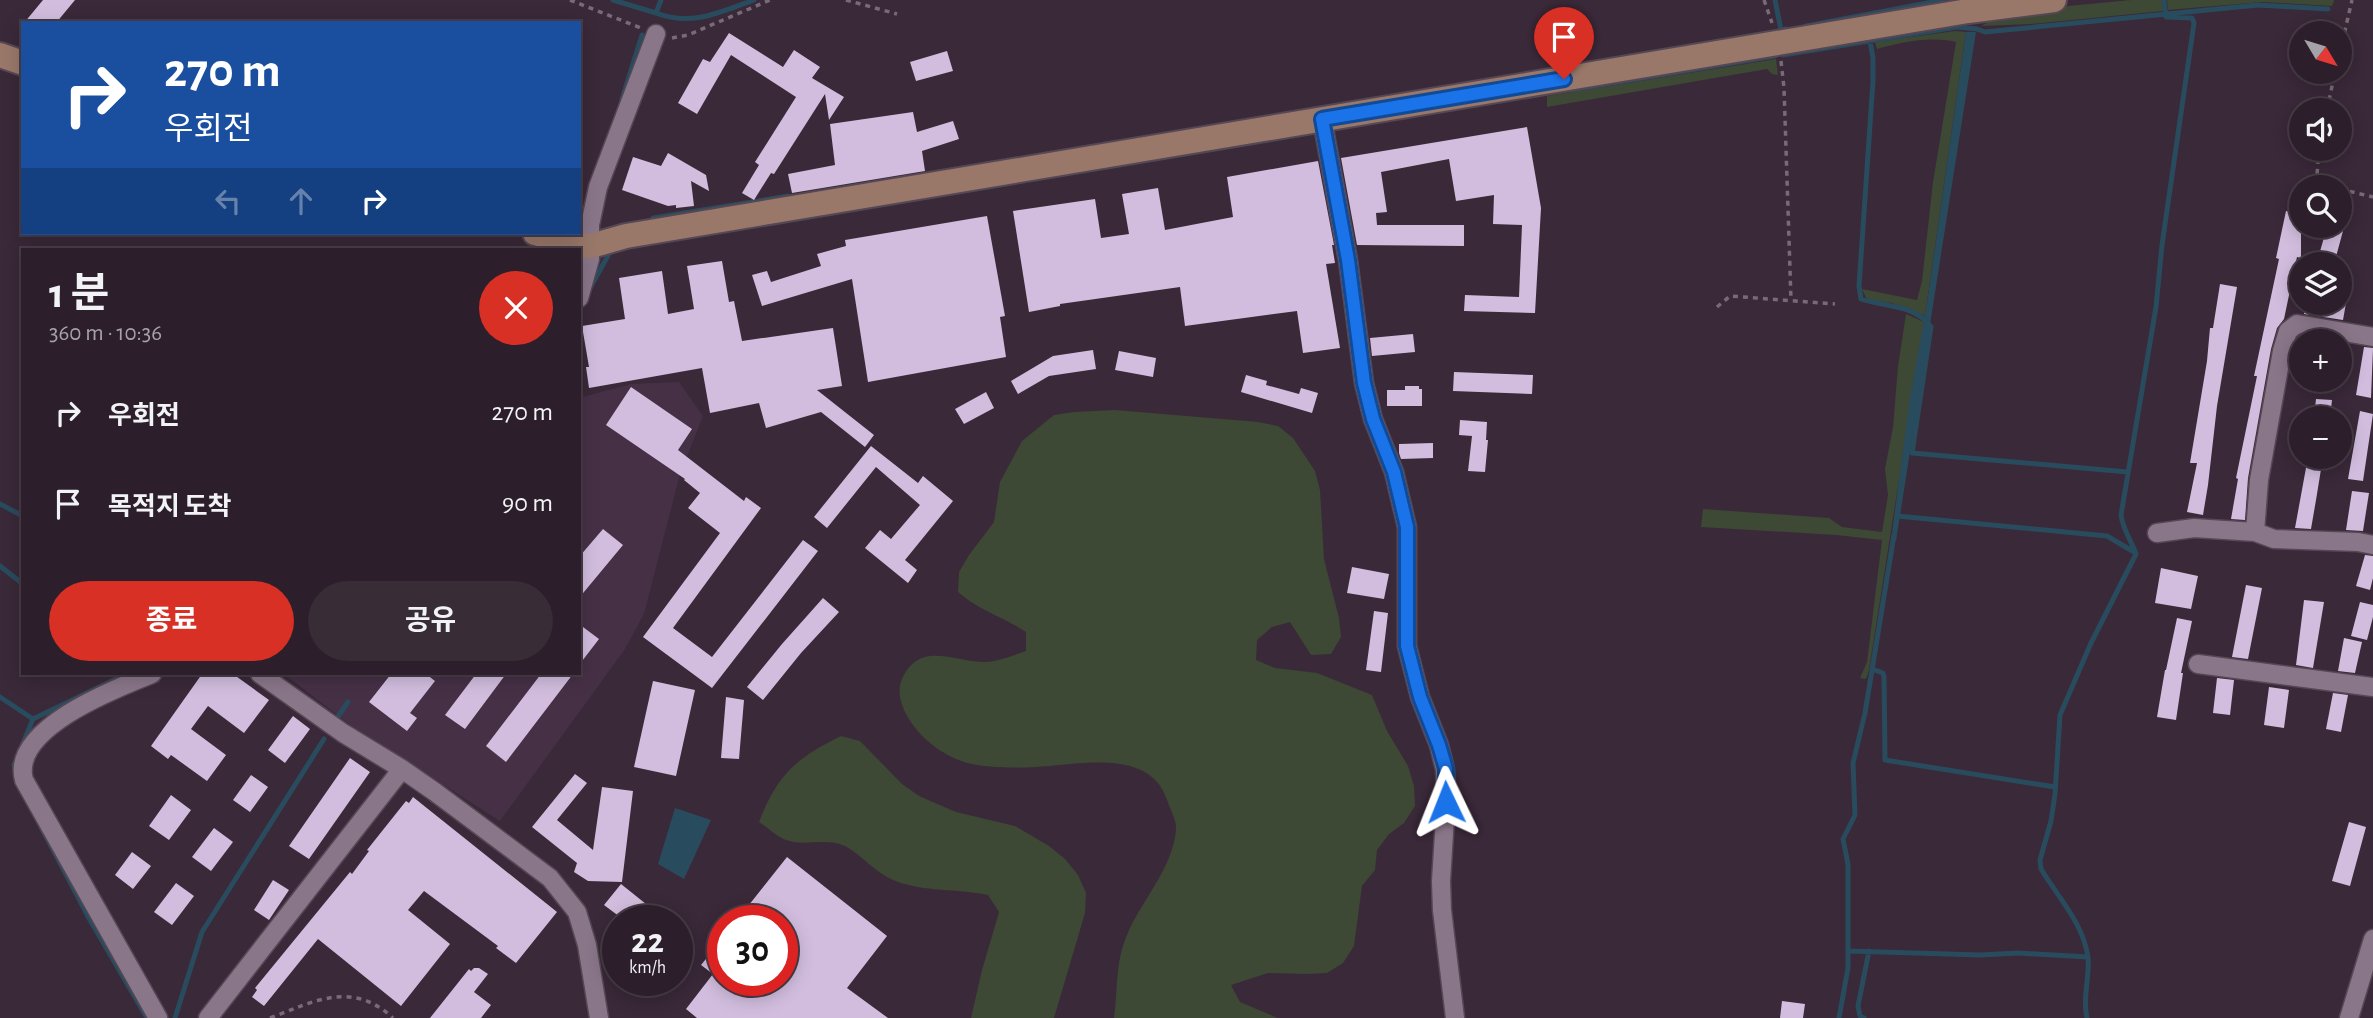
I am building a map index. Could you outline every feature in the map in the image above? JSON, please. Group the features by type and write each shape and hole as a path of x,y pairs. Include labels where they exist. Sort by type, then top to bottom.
{"street":[{"path":"541,235 563,242 591,246 653,232 1322,119 1968,11 2054,0"},
{"path":"581,294 586,280 591,246 590,225 598,187 656,34"},
{"path":"0,55 21,62"},
{"path":"1322,119 1348,260 1364,383 1373,419 1394,472 1407,527 1407,646 1420,697 1446,769 1442,910 1455,1018"},
{"path":"2255,532 2259,480 2281,351 2288,331 2297,324 2373,337"},
{"path":"2157,533 2194,528 2255,532 2274,539 2373,545"},
{"path":"2198,664 2373,687"},
{"path":"150,675 55,721 25,754 20,768 24,780 158,1018"},
{"path":"261,675 343,733 402,768 550,878 577,912 587,945 599,1018"},
{"path":"208,1018 402,768"},
{"path":"2349,1018 2373,939"}],"path":[{"path":"570,0 656,34 673,38 688,35 771,0"},
{"path":"846,0 897,14"},
{"path":"1764,0 1777,43 1784,89 1791,300"},
{"path":"2347,21 2352,0"},
{"path":"2352,192 2373,197"},
{"path":"1717,307 1730,296 1835,304"},
{"path":"270,1018 338,995 367,1000 393,1018"}],"shaded area":[{"path":"679,382 703,416 680,474 644,614 625,649 500,821 349,724 285,675 581,675 581,397 631,384"}],"green space":[{"path":"2131,0 2163,0 2163,11 2031,24 1981,26 2007,12"},
{"path":"2167,0 2334,0 2332,6 2262,2 2168,10"},
{"path":"1955,31 1966,32 1925,316 1892,303 1870,300 1862,289 1917,300 1922,281 1933,182 1956,42 1926,40 1877,49 1875,42"},
{"path":"1776,59 1778,75 1767,69 1547,107 1547,96"},
{"path":"1906,314 1924,322 1866,679 1860,678 1867,662 1882,540 1701,527 1703,509 1829,518 1842,527 1882,532 1888,495 1885,469 1893,427"},
{"path":"1115,410 1258,422 1278,426 1293,438 1315,471 1320,490 1324,559 1341,637 1331,654 1311,655 1290,622 1272,627 1257,640 1256,660 1275,668 1317,673 1372,695 1387,731 1408,766 1414,786 1415,806 1404,823 1389,834 1377,850 1375,870 1362,886 1354,946 1343,963 1327,973 1268,973 1231,985 1240,1002 1278,1018 1114,1018 1123,945 1169,858 1176,830 1167,800 1158,783 1145,772 1110,763 1012,768 963,762 936,748 921,735 906,715 901,700 902,679 909,667 928,656 990,662 1026,651 1026,632 974,604 958,592 959,572 994,522 1000,482 1022,441 1054,415"},
{"path":"841,736 860,741 902,784 919,796 956,812 1015,826 1049,846 1065,859 1078,875 1086,893 1085,913 1054,1018 971,1018 999,912 988,895 905,884 886,877 838,843 793,842 759,822 773,792 790,770 812,752"}],"water":[{"path":"1966,32 1976,32 1896,541 1891,540 1910,398 1927,303"},
{"path":"675,808 711,820 684,879 658,864"}],"building":[{"path":"43,0 75,0 58,21 26,21"},
{"path":"729,33 783,67 794,50 820,67 812,78 844,97 829,120 825,94 774,174 771,173 754,200 742,193 759,165 755,162 796,97 731,55 697,114 678,103 703,59 710,62"},
{"path":"947,51 953,71 916,81 910,62"},
{"path":"913,112 917,132 953,121 959,139 922,151 925,171 792,193 788,174 835,165 830,124"},
{"path":"1527,127 1541,208 1535,313 1464,311 1465,295 1519,297 1522,225 1493,224 1494,195 1456,201 1449,159 1381,172 1387,212 1376,213 1377,225 1464,225 1464,246 1357,245 1341,158"},
{"path":"668,153 706,175 709,191 691,181 694,206 676,208 676,205 668,206 622,190 633,157 661,166"},
{"path":"1318,161 1334,245 1335,263 1326,264 1340,348 1303,353 1297,311 1185,326 1180,287 1060,304 1029,312 1013,211 1095,199 1101,238 1129,234 1122,194 1158,188 1165,230 1233,217 1227,177"},
{"path":"2286,211 2289,212 2289,238 2301,238 2301,252 2289,252 2289,295 2284,319 2277,328 2271,349 2248,478 2245,520 2231,519 2238,479 2236,478 2257,376 2254,376 2279,259 2276,258"},
{"path":"987,216 1005,316 1000,317 1006,357 868,382 852,279 762,306 752,275 767,271 771,282 821,266 817,254 846,246 845,240"},
{"path":"2324,238 2341,238 2337,252 2320,252"},
{"path":"722,261 729,302 734,301 742,341 833,328 842,386 817,390 874,435 865,447 821,412 766,428 759,403 710,413 702,368 589,388 586,367 589,367 582,326 625,319 619,278 662,271 668,314 694,309 687,266"},
{"path":"2220,284 2237,287 2217,406 2203,515 2187,512 2197,463 2190,463 2210,328 2213,328"},
{"path":"2310,315 2344,315 2343,320"},
{"path":"1413,334 1415,352 1372,356 1370,338"},
{"path":"2364,347 2373,348 2371,398 2356,395"},
{"path":"1093,350 1096,369 1049,376 1018,394 1011,381 1053,356"},
{"path":"1119,351 1156,358 1153,377 1115,370"},
{"path":"1454,372 1533,375 1532,394 1453,391"},
{"path":"1246,375 1267,381 1266,385 1299,394 1301,388 1318,393 1312,413 1241,392"},
{"path":"1405,386 1419,386 1419,389 1422,389 1422,406 1387,406 1387,390 1405,390"},
{"path":"631,387 692,429 678,450 744,501 746,497 761,508 673,628 712,657 803,540 818,551 712,688 643,637 720,533 688,508 700,493 685,479 606,425"},
{"path":"986,392 994,408 964,424 955,409"},
{"path":"2316,399 2332,400 2331,406 2315,406"},
{"path":"2360,411 2373,414 2363,481 2348,479 2352,469"},
{"path":"1460,420 1487,422 1485,472 1468,471 1472,436 1459,435"},
{"path":"1433,443 1433,458 1401,459 1399,444"},
{"path":"871,446 918,483 923,476 953,501 905,560 917,570 908,583 865,548 880,530 891,539 920,505 876,467 827,528 814,517"},
{"path":"2306,469 2321,469 2311,529 2295,528"},
{"path":"2352,491 2369,493 2363,531 2346,530"},
{"path":"603,529 623,545 581,596 581,555"},
{"path":"2365,555 2373,556 2370,590 2356,586"},
{"path":"1352,567 1389,574 1384,599 1347,593"},
{"path":"2161,568 2198,576 2191,609 2155,603"},
{"path":"2246,585 2262,588 2248,659 2232,657"},
{"path":"823,598 839,612 763,700 747,687"},
{"path":"2304,600 2324,602 2313,668 2296,665"},
{"path":"2360,602 2373,605 2367,640 2351,636"},
{"path":"1374,611 1388,613 1381,672 1366,670"},
{"path":"2177,618 2192,621 2181,673 2176,720 2157,717"},
{"path":"581,626 599,639 581,662"},
{"path":"2344,638 2362,642 2355,673 2338,671"},
{"path":"201,675 234,675 269,700 244,733 208,706 191,729 226,755 207,781 171,755 168,759 151,746"},
{"path":"390,675 427,675 435,681 410,713 417,718 407,731 369,702"},
{"path":"475,675 505,675 465,729 445,715"},
{"path":"540,675 572,675 506,762 486,746"},
{"path":"2217,678 2234,680 2230,715 2213,713"},
{"path":"653,681 695,690 676,776 634,767"},
{"path":"2269,687 2289,690 2284,728 2264,725"},
{"path":"2333,693 2348,695 2341,732 2326,729"},
{"path":"726,697 744,700 739,759 721,758"},
{"path":"293,716 310,729 285,763 268,750"},
{"path":"350,758 370,772 309,859 289,846"},
{"path":"575,774 587,783 557,820 593,850 602,787 633,791 622,882 588,881 574,872 577,863 532,827"},
{"path":"251,775 268,787 250,812 233,800"},
{"path":"171,795 191,810 169,840 149,826"},
{"path":"413,797 557,912 516,963 496,948 498,946 424,891 408,910 450,944 401,1006 318,939 264,1006 252,997 257,990 255,988 350,872 352,874 369,851 367,850 406,801 409,803"},
{"path":"2349,822 2366,827 2350,886 2332,881"},
{"path":"214,828 233,842 211,871 192,857"},
{"path":"132,852 151,866 133,889 115,875"},
{"path":"787,857 887,936 847,988 888,1018 697,1018 686,1009 707,982 707,996 798,996 798,905 749,905"},
{"path":"273,880 289,890 269,920 254,910"},
{"path":"176,883 194,896 172,925 154,912"},
{"path":"621,884 647,905 604,905"},
{"path":"707,958 707,970 701,965"},
{"path":"474,968 488,974 474,992 491,1005 481,1018 430,1018 469,969 471,971"},
{"path":"1782,1001 1805,1004 1803,1018 1780,1018"}],"waterway":[{"path":"613,0 656,13"},
{"path":"661,0 656,13 682,19 718,13 754,0"},
{"path":"1775,0 1781,30 1786,29"},
{"path":"1806,26 1943,0"},
{"path":"2087,1018 2085,1003 2088,957 2085,945 2069,911 2041,869 2040,860 2055,794 2060,715 2091,643 2136,554 2121,515 2156,307 2162,245 2194,23 2192,18 2166,17 2164,1"},
{"path":"1783,55 1957,27 1985,32 2258,5 2328,9"},
{"path":"622,99 642,35"},
{"path":"1870,41 1873,81 1859,286 1861,299 1908,310 1917,314 1931,327 1912,453 2128,472"},
{"path":"1571,90 1775,56"},
{"path":"653,218 788,196"},
{"path":"589,290 611,250"},
{"path":"0,504 21,515"},
{"path":"1897,516 2107,536 2134,552"},
{"path":"1839,1018 1848,968 1848,864 1843,839 1855,815 1853,763 1865,713 1894,535"},
{"path":"0,566 21,582"},
{"path":"1872,669 1883,673 1884,677 1885,760 2055,787"},
{"path":"17,775 14,765 33,719 124,675"},
{"path":"0,697 33,719"},
{"path":"337,718 348,702"},
{"path":"175,1018 202,932 324,739"},
{"path":"40,825 90,920 147,1018"},
{"path":"1848,951 1981,955 2018,953 2088,957"},
{"path":"1864,1018 1860,1016 1858,1006 1869,951"}],"route":[{"path":"1446,802 1446,769 1420,697 1407,646 1407,527 1394,472 1373,419 1364,383 1348,260 1322,119 1564,79"}]}
